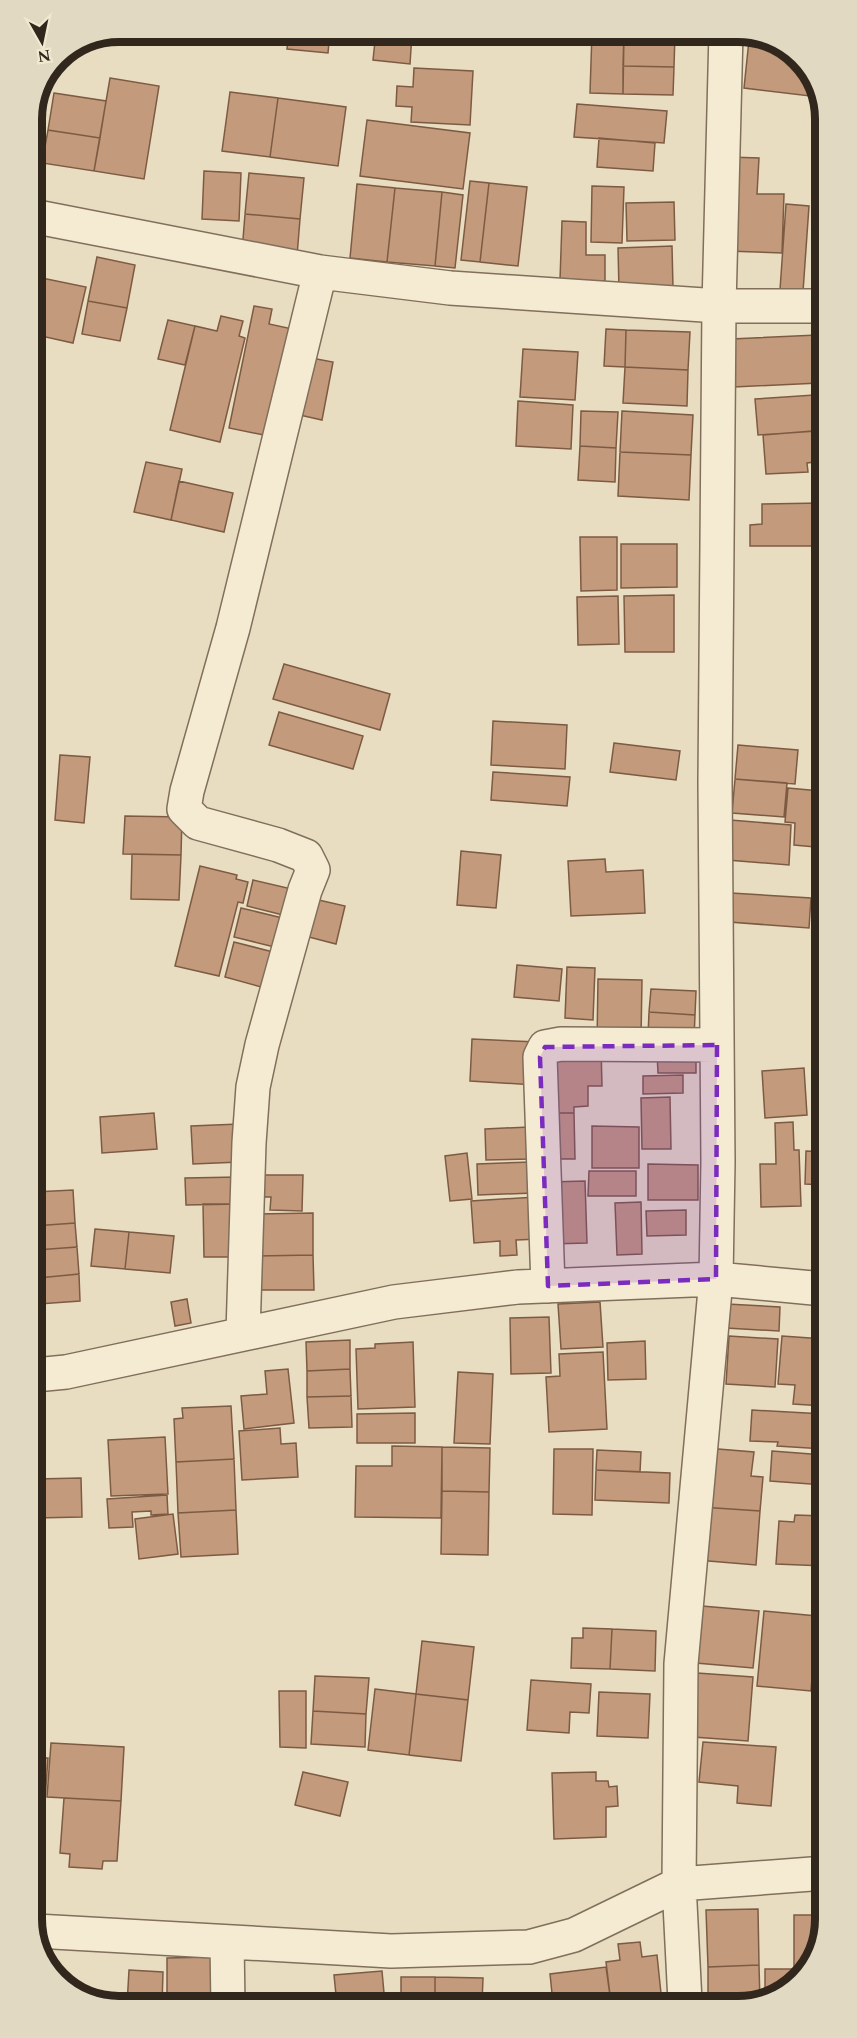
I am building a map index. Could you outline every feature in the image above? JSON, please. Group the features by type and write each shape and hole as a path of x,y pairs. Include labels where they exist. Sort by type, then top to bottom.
{"street":[{"path":"685,1996 679,1884 681,1664 716,1279 715,783 719,306 726,42"},
{"path":"42,218 320,272 450,288 719,306 815,306"},
{"path":"243,1333 253,1087 262,1045 305,890 313,870 306,856 278,844 198,823 184,809 187,790 233,628 320,272"},
{"path":"548,1286 540,1057 545,1047 561,1044 717,1045"},
{"path":"42,1374 66,1372 394,1302 518,1287 716,1279 815,1288"},
{"path":"43,1931 391,1951 529,1947 574,1935 679,1884 815,1874"},
{"path":"227,1942 228,1996"}],"highlighted area":[{"path":"717,1045 716,1279 548,1286 540,1057 545,1047"}],"building":[{"path":"288,42 329,42 328,53 287,49"},
{"path":"375,42 411,42 410,64 373,60"},
{"path":"592,42 624,42 623,94 590,93"},
{"path":"624,42 675,42 674,67 623,66"},
{"path":"749,43 767,48 785,58 802,76 810,93 810,96 744,88"},
{"path":"623,66 674,67 673,95 623,94"},
{"path":"414,68 473,71 470,125 411,122 412,107 396,106 397,86 413,87"},
{"path":"110,78 159,86 144,179 94,171"},
{"path":"230,92 278,98 270,157 222,151"},
{"path":"54,93 106,101 100,138 48,130"},
{"path":"278,98 346,107 338,166 270,157"},
{"path":"577,104 667,111 664,143 574,137"},
{"path":"367,120 470,133 463,189 360,176"},
{"path":"48,130 100,138 94,171 42,163"},
{"path":"599,138 655,143 653,171 597,167"},
{"path":"729,157 759,158 757,194 784,194 782,253 726,251"},
{"path":"204,171 241,173 239,221 202,219"},
{"path":"249,173 304,178 300,219 245,214"},
{"path":"470,181 489,183 480,262 461,260"},
{"path":"489,183 527,187 518,266 480,262"},
{"path":"357,184 395,188 387,262 350,258"},
{"path":"592,186 624,187 622,243 591,242"},
{"path":"395,188 442,192 435,266 387,262"},
{"path":"442,192 463,195 455,268 435,266"},
{"path":"674,202 675,240 627,241 626,203"},
{"path":"786,204 809,206 802,306 779,304"},
{"path":"245,214 300,219 297,256 242,252"},
{"path":"562,221 586,222 586,255 605,255 605,281 560,280"},
{"path":"672,246 673,288 619,290 618,248"},
{"path":"97,257 135,265 127,308 88,301"},
{"path":"42,278 86,287 73,343 42,336"},
{"path":"88,301 127,308 120,341 82,334"},
{"path":"254,306 272,309 269,324 297,330 274,437 229,428"},
{"path":"221,316 243,321 239,336 245,338 220,442 170,430 195,326 217,331"},
{"path":"168,320 195,326 185,365 158,359"},
{"path":"606,329 626,330 625,367 604,366"},
{"path":"626,330 690,332 688,370 625,367"},
{"path":"815,335 815,383 734,387 731,339"},
{"path":"523,349 578,352 575,400 520,397"},
{"path":"306,357 333,362 322,420 295,414"},
{"path":"625,367 688,370 687,406 623,403"},
{"path":"814,395 815,431 758,435 755,399"},
{"path":"518,401 573,405 571,449 516,446"},
{"path":"581,411 618,412 616,448 580,446"},
{"path":"622,411 693,415 691,455 620,452"},
{"path":"812,431 815,462 807,463 808,472 766,474 763,435"},
{"path":"580,446 616,448 615,482 578,480"},
{"path":"620,452 691,455 689,500 618,496"},
{"path":"146,462 182,469 171,520 134,512"},
{"path":"179,481 233,493 224,532 171,520"},
{"path":"815,503 815,546 750,546 750,525 762,524 762,504"},
{"path":"580,537 617,537 617,590 581,591"},
{"path":"621,544 677,544 677,587 621,588"},
{"path":"674,595 674,652 625,652 624,596"},
{"path":"618,596 619,644 578,645 577,597"},
{"path":"284,664 390,694 380,730 273,699"},
{"path":"279,712 363,736 353,769 269,745"},
{"path":"493,721 567,725 565,769 491,765"},
{"path":"614,743 680,751 676,780 610,772"},
{"path":"738,745 798,750 795,784 735,779"},
{"path":"60,755 90,757 84,823 55,820"},
{"path":"493,772 570,777 567,806 491,800"},
{"path":"735,779 787,783 784,817 732,813"},
{"path":"788,788 815,791 815,847 794,845 795,823 785,822"},
{"path":"125,816 182,817 181,855 123,854"},
{"path":"730,820 791,825 789,865 727,860"},
{"path":"461,851 501,855 496,908 457,905"},
{"path":"132,854 181,855 179,900 131,899"},
{"path":"605,859 606,872 643,870 645,913 571,916 568,861"},
{"path":"200,866 237,875 236,879 248,882 243,903 238,902 219,976 175,966"},
{"path":"253,880 296,890 291,917 247,906"},
{"path":"731,893 811,898 809,928 729,922"},
{"path":"310,898 345,906 336,944 301,935"},
{"path":"241,908 291,920 283,949 234,937"},
{"path":"234,942 281,954 272,990 225,977"},
{"path":"517,965 562,969 559,1001 514,997"},
{"path":"567,967 595,968 593,1020 565,1018"},
{"path":"598,979 642,980 641,1038 597,1042"},
{"path":"651,989 696,991 695,1015 649,1012"},
{"path":"649,1012 695,1015 694,1039 648,1036"},
{"path":"472,1039 538,1042 535,1085 470,1081"},
{"path":"601,1047 602,1086 588,1086 588,1106 574,1107 574,1113 550,1113 549,1048"},
{"path":"657,1053 696,1053 696,1073 658,1073"},
{"path":"804,1068 807,1115 765,1118 762,1071"},
{"path":"683,1075 683,1093 643,1094 643,1076"},
{"path":"670,1097 671,1149 642,1149 641,1098"},
{"path":"154,1113 157,1149 102,1153 100,1117"},
{"path":"550,1113 574,1113 575,1159 551,1159"},
{"path":"793,1122 794,1150 799,1150 801,1206 761,1207 760,1164 776,1164 775,1123"},
{"path":"239,1124 240,1162 193,1164 191,1126"},
{"path":"592,1126 639,1127 639,1168 592,1168"},
{"path":"529,1127 530,1159 486,1160 485,1129"},
{"path":"806,1151 815,1152 815,1185 805,1184"},
{"path":"467,1153 472,1199 450,1201 445,1156"},
{"path":"532,1162 533,1193 478,1195 477,1164"},
{"path":"648,1164 698,1165 698,1200 648,1200"},
{"path":"589,1171 636,1171 636,1196 588,1196"},
{"path":"252,1175 303,1175 302,1211 270,1210 271,1197 251,1197"},
{"path":"238,1177 239,1204 186,1205 185,1178"},
{"path":"585,1181 587,1243 551,1244 549,1182"},
{"path":"73,1190 75,1223 42,1225 42,1192"},
{"path":"536,1197 539,1239 516,1240 517,1255 500,1256 500,1241 474,1243 471,1201"},
{"path":"641,1202 642,1254 617,1255 615,1203"},
{"path":"203,1204 239,1204 240,1257 204,1257"},
{"path":"686,1210 686,1235 647,1236 646,1211"},
{"path":"313,1213 313,1255 257,1256 257,1214"},
{"path":"75,1223 77,1247 42,1250 42,1225"},
{"path":"95,1229 129,1232 125,1269 91,1266"},
{"path":"129,1232 174,1236 170,1273 125,1269"},
{"path":"77,1247 79,1274 42,1278 42,1250"},
{"path":"313,1255 314,1290 257,1290 257,1256"},
{"path":"79,1274 80,1301 42,1304 42,1278"},
{"path":"187,1299 191,1323 175,1326 171,1302"},
{"path":"600,1302 603,1347 561,1349 558,1304"},
{"path":"727,1304 780,1307 779,1331 726,1328"},
{"path":"549,1317 551,1373 511,1374 510,1318"},
{"path":"729,1336 778,1339 775,1387 726,1384"},
{"path":"782,1336 815,1338 815,1405 793,1404 795,1385 778,1384"},
{"path":"350,1340 350,1369 307,1371 306,1342"},
{"path":"645,1341 646,1379 608,1380 607,1343"},
{"path":"413,1342 415,1407 358,1409 356,1349 375,1348 375,1344"},
{"path":"603,1352 607,1429 549,1432 546,1377 560,1376 559,1354"},
{"path":"288,1369 294,1423 244,1429 241,1396 267,1394 265,1371"},
{"path":"350,1369 351,1396 307,1397 307,1371"},
{"path":"458,1372 493,1374 490,1444 454,1443"},
{"path":"351,1396 352,1427 309,1428 307,1397"},
{"path":"231,1406 234,1459 176,1462 174,1419 183,1418 182,1408"},
{"path":"752,1410 815,1414 815,1448 777,1446 778,1442 750,1441"},
{"path":"415,1413 415,1443 357,1443 357,1414"},
{"path":"280,1428 281,1444 296,1443 298,1477 242,1480 239,1431"},
{"path":"165,1437 168,1494 111,1496 108,1440"},
{"path":"392,1446 442,1447 441,1518 355,1517 356,1466 392,1466"},
{"path":"442,1447 490,1448 489,1492 442,1491"},
{"path":"706,1448 754,1452 751,1476 763,1477 760,1511 701,1507"},
{"path":"554,1449 593,1449 592,1515 553,1514"},
{"path":"597,1450 641,1452 640,1472 596,1470"},
{"path":"772,1451 815,1454 815,1484 770,1481"},
{"path":"234,1459 236,1510 178,1513 176,1462"},
{"path":"596,1470 670,1473 669,1503 595,1500"},
{"path":"81,1478 82,1517 42,1518 42,1479"},
{"path":"442,1491 489,1492 488,1555 441,1554"},
{"path":"167,1495 168,1514 151,1515 151,1511 132,1512 133,1527 109,1528 107,1499"},
{"path":"701,1507 760,1511 756,1565 697,1560"},
{"path":"236,1510 238,1554 181,1557 178,1513"},
{"path":"173,1514 178,1554 139,1559 135,1519"},
{"path":"795,1515 815,1516 815,1566 776,1564 779,1521 794,1522"},
{"path":"702,1606 759,1611 753,1668 696,1663"},
{"path":"764,1611 815,1616 811,1691 757,1686"},
{"path":"583,1628 612,1629 610,1669 571,1668 572,1638 583,1638"},
{"path":"612,1629 656,1631 655,1671 610,1669"},
{"path":"422,1641 474,1647 468,1700 416,1694"},
{"path":"697,1673 753,1677 748,1741 693,1737"},
{"path":"315,1676 369,1678 366,1714 313,1711"},
{"path":"531,1680 591,1684 589,1713 570,1712 569,1733 527,1730"},
{"path":"375,1689 416,1694 409,1755 368,1750"},
{"path":"279,1691 306,1691 306,1748 280,1747"},
{"path":"599,1692 650,1694 648,1738 597,1736"},
{"path":"416,1694 468,1700 461,1761 409,1755"},
{"path":"313,1711 366,1714 365,1747 311,1744"},
{"path":"703,1742 776,1747 771,1806 737,1803 738,1786 699,1782"},
{"path":"51,1743 124,1747 121,1801 47,1797"},
{"path":"42,1758 48,1758 42,1841"},
{"path":"303,1772 348,1782 340,1816 295,1805"},
{"path":"596,1772 596,1781 608,1781 609,1787 617,1786 618,1806 606,1807 606,1837 554,1839 552,1773"},
{"path":"64,1798 121,1801 117,1861 103,1861 102,1869 69,1867 70,1854 60,1853"},
{"path":"758,1909 759,1965 708,1967 706,1910"},
{"path":"794,1915 815,1915 812,1939 807,1953 797,1969 794,1969"},
{"path":"640,1942 642,1957 657,1955 661,1996 610,1996 606,1962 620,1960 618,1944"},
{"path":"211,1957 211,1996 167,1996 167,1958"},
{"path":"759,1965 760,1993 738,1996 708,1995 708,1967"},
{"path":"606,1967 610,1996 552,1996 550,1974"},
{"path":"765,1969 797,1969 785,1980 765,1991"},
{"path":"129,1970 163,1972 162,1996 128,1996"},
{"path":"382,1971 384,1996 336,1996 334,1975"},
{"path":"401,1977 435,1977 435,1996 401,1996"},
{"path":"435,1977 483,1978 482,1996 435,1996"}]}
